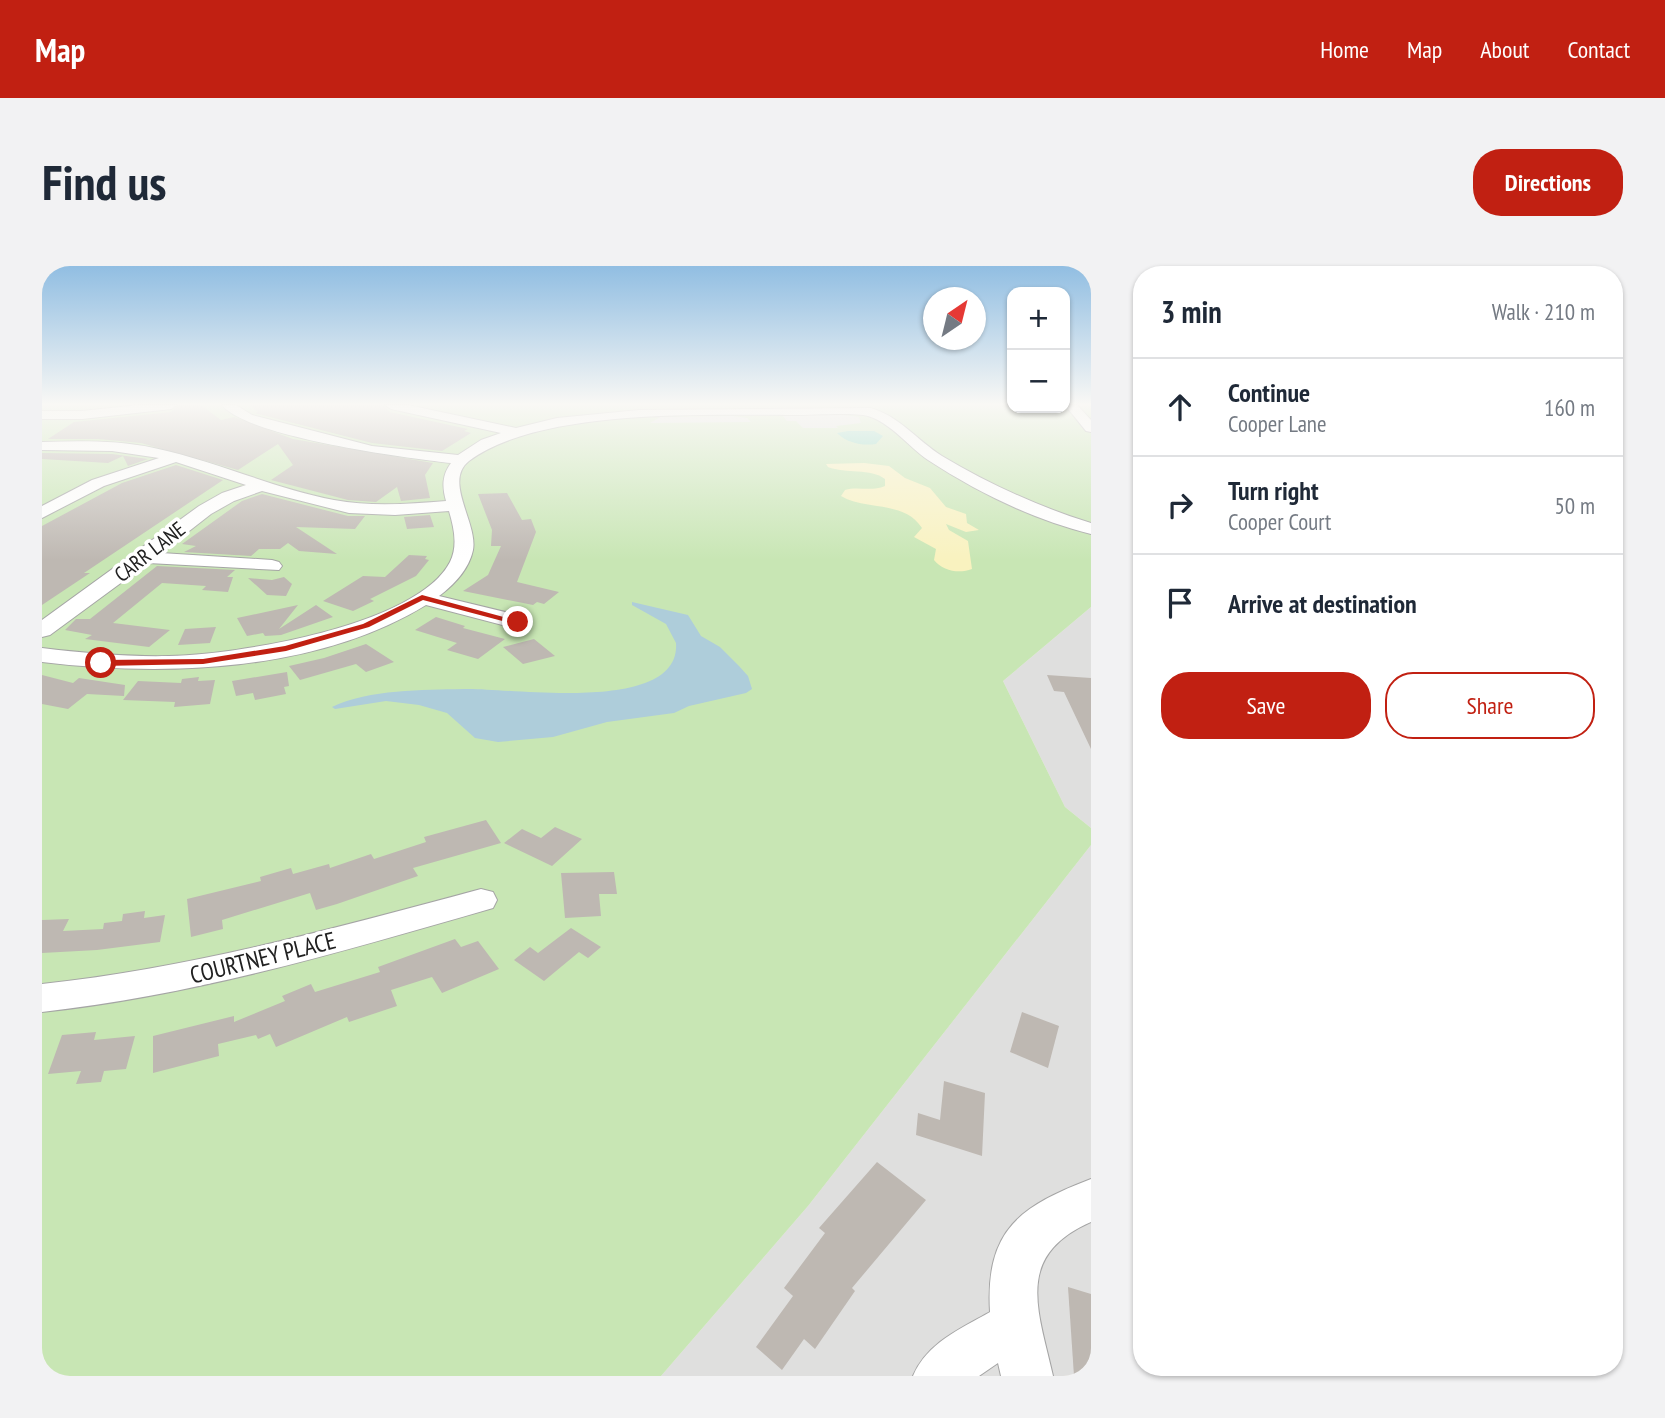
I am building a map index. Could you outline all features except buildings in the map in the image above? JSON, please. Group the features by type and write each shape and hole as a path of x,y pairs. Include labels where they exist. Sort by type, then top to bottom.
{"street":[{"path":"169,457 317,502 397,510 457,506"},
{"path":"419,457 460,460"},
{"path":"42,655 101,663 203,661 252,655 343,634 395,613 422,598 451,575 464,554 465,533 450,478 460,460 465,457"},
{"path":"934,457 998,494 1039,513 1091,529"},
{"path":"42,513 98,483 175,458"},
{"name":"CARR LANE","path":"42,630 209,507 263,485"},
{"path":"143,557 272,566"},
{"path":"422,598 518,622"},
{"name":"COURTNEY PLACE","path":"42,998 135,988 217,972 481,900"},
{"path":"1027,1376 1016,1325 1014,1272 1027,1236 1056,1213 1091,1200"},
{"path":"939,1376 967,1353 1016,1325"}],"shaded area":[{"path":"1091,607 1091,828 1065,807 1003,681"},
{"path":"1091,845 1091,1376 661,1376 808,1206"}],"green space":[{"path":"42,457 1091,457 1091,607 1003,681 1065,807 1091,828 1091,845 808,1206 661,1376 42,1376"}],"sand":[{"path":"864,463 889,466 905,478 930,488 946,507 966,514 967,523 979,530 966,532 946,524 949,530 968,541 972,569 951,570 938,564 934,560 936,549 914,537 922,528 905,513 851,501 841,496 845,490 885,486 885,479 873,473 835,469 826,464"}],"water":[{"path":"632,602 688,615 701,636 720,647 748,676 752,689 746,693 689,706 674,713 607,722 553,737 498,742 475,738 447,713 419,705 386,701 335,709 332,707 363,697 396,692 464,689 587,693 622,689 651,681 670,666 676,643 666,624 632,605"}],"route":[{"path":"101,663 203,661 286,649 366,625 422,598 518,622"}]}
